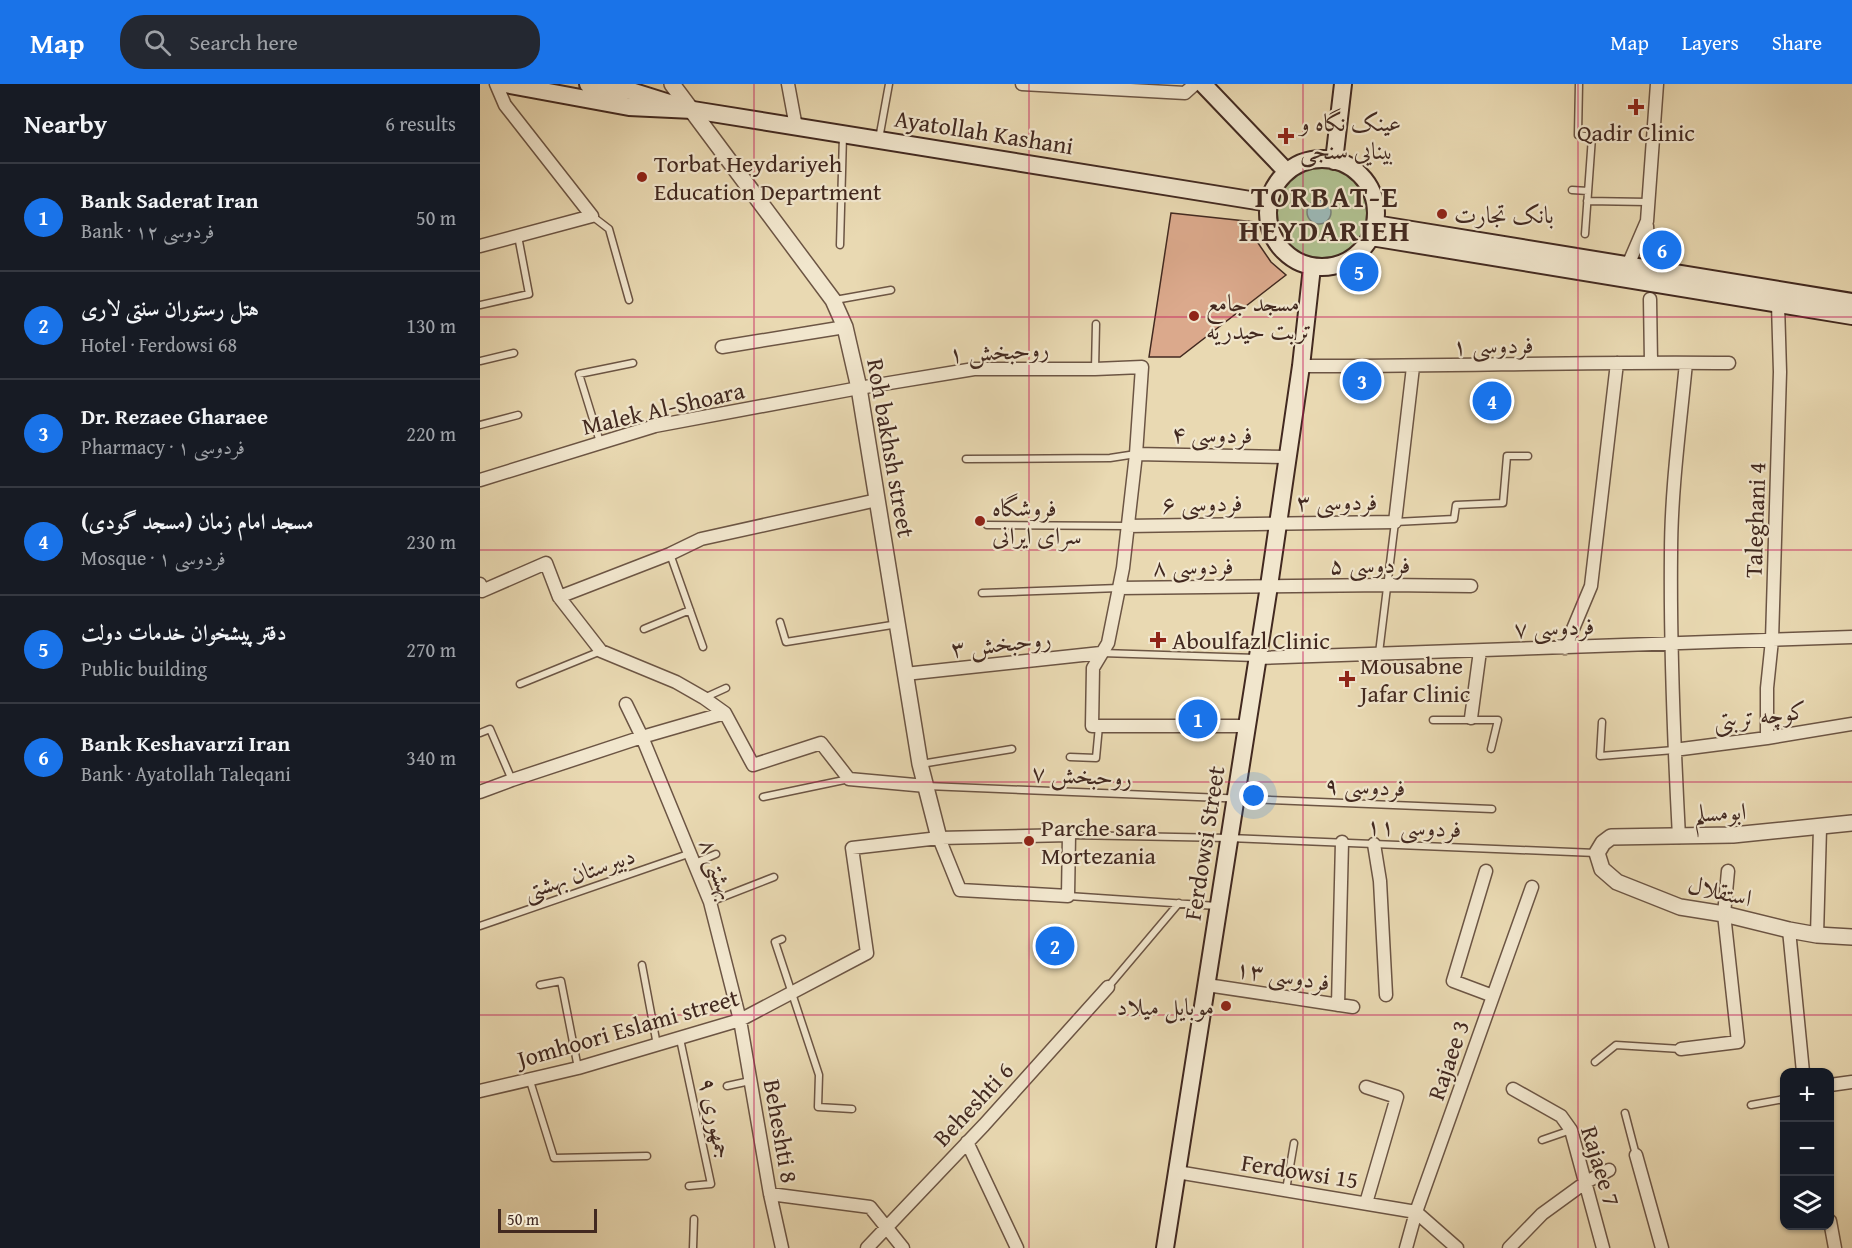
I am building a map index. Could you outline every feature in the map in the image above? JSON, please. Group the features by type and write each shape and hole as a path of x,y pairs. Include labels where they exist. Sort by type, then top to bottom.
{"main road":[{"name":"Ayatollah Kashani","path":"505,84 629,107 693,110 1269,203"},
{"name":"Ayatollah Kashani","path":"588,84 631,91 693,110"},
{"path":"1203,84 1287,172"},
{"path":"1334,160 1343,84"},
{"path":"1244,198 1262,191 1268,185 1274,156"},
{"path":"1317,159 1334,160 1353,169 1367,183 1375,201 1373,230 1363,249 1348,261 1330,267 1312,267 1294,260 1276,242 1270,230 1269,203 1279,181 1287,172 1301,163 1317,159"},
{"path":"1373,230 1628,265 1650,283 1852,302"},
{"path":"1373,230 1650,283 1852,316"},
{"name":"Ferdowsi Street","path":"1165,1248 1269,586 1301,366 1312,267"}],"street":[{"path":"480,246 592,216 505,105 496,84"},
{"name":"Roh bakhsh street","path":"672,84 833,300 845,327 859,388 920,764 939,838"},
{"path":"788,84 796,127"},
{"path":"1022,84 1081,85 1185,93 1195,84"},
{"path":"1651,362 1647,221 1657,84"},
{"path":"1628,265 1647,221"},
{"name":"Taleghani 4","path":"1767,738 1780,372 1778,304"},
{"path":"722,347 845,327"},
{"path":"1565,648 1592,586 1617,363"},
{"path":"1678,837 1674,750 1671,552 1686,363"},
{"name":"فردوسی ۱","path":"1301,366 1729,363"},
{"name":"روحبخش ۱","path":"859,388 974,369 1142,367 1136,454"},
{"path":"1395,522 1413,367"},
{"name":"Malek Al-Shoara","path":"480,480 655,426 859,388"},
{"path":"1136,454 1123,567 1108,643 1093,668 1092,726 1247,726"},
{"name":"فردوسی ۴","path":"1136,454 1288,457"},
{"path":"559,597 670,554 701,539 877,500"},
{"name":"فردوسی ۳","path":"1278,522 1395,522"},
{"name":"فردوسی ۶","path":"1127,526 1278,522"},
{"path":"481,589 546,563 559,597 601,651 676,682 725,713 753,765 821,743 849,779 926,786"},
{"name":"فردوسی ۵","path":"1269,586 1471,586"},
{"name":"فردوسی ۸","path":"1119,588 1269,586"},
{"name":"فردوسی ۷","path":"1258,658 1852,637"},
{"path":"1471,718 1480,651"},
{"name":"روحبخش ۳","path":"905,674 1101,653"},
{"name":"بهشتی ۸","path":"626,704 642,736 710,902 741,1020"},
{"path":"480,792 642,736 725,713"},
{"name":"کوچه تربتی","path":"1674,750 1852,724"},
{"name":"ابومسلم","path":"1597,853 1603,843 1611,837 1678,837 1820,828 1852,823"},
{"path":"1817,935 1820,828"},
{"path":"1069,836 1068,896 960,890 939,838 1069,836"},
{"name":"Jomhoori Eslami street","path":"480,1090 578,1068 741,1020 867,953 852,848 939,838"},
{"path":"1338,1005 1342,842"},
{"path":"1374,844 1380,881 1386,995"},
{"name":"استقلال","path":"1597,853 1602,869 1617,882 1680,907 1724,914 1789,930 1852,938"},
{"path":"1486,870 1453,981 1493,996"},
{"path":"1681,1049 1738,1042 1724,914 1728,871"},
{"name":"Rajaee 3","path":"1406,1248 1416,1212 1532,887"},
{"path":"1789,930 1803,1068"},
{"name":"فردوسی ۱۳","path":"1207,985 1353,1007"},
{"name":"Beheshti 6","path":"867,1248 968,1142 1108,987"},
{"name":"Beheshti 8","path":"741,1020 782,1248"},
{"path":"1834,1084 1852,1082"},
{"path":"1366,1087 1397,1097 1366,1203"},
{"name":"Rajaee 7","path":"1513,1089 1561,1116 1571,1130 1603,1248"},
{"path":"968,1142 1017,1248"},
{"path":"1636,1155 1662,1248"},
{"path":"1509,1248 1542,1214 1586,1182 1609,1170"},
{"name":"Ferdowsi 15","path":"1177,1172 1416,1212"},
{"path":"771,1194 870,1207 903,1248"},
{"path":"1416,1212 1457,1248"},
{"path":"1832,1230 1835,1248"}],"lane":[{"path":"879,140 889,84"},
{"path":"1579,84 1578,135 1592,137 1585,234"},
{"path":"840,245 843,134"},
{"path":"1572,190 1588,191"},
{"path":"1587,201 1648,201"},
{"path":"592,216 609,230 629,300"},
{"path":"480,305 529,294 518,236"},
{"path":"833,300 891,290"},
{"path":"1095,369 1096,324"},
{"path":"480,361 514,353"},
{"path":"601,443 579,374 633,363"},
{"path":"480,425 518,415"},
{"path":"966,459 1110,458 1136,454"},
{"path":"1380,653 1395,522 1454,519 1456,505 1503,503 1506,456 1528,456"},
{"path":"987,525 1127,526"},
{"path":"670,554 704,647"},
{"path":"982,593 1119,588"},
{"path":"644,629 690,610"},
{"path":"780,622 786,642 898,624"},
{"path":"520,684 601,651"},
{"path":"1101,653 1258,658"},
{"path":"704,698 726,688"},
{"path":"1433,720 1471,718 1498,720 1491,749"},
{"path":"1602,722 1600,756 1674,750"},
{"path":"1070,757 1096,758 1099,726"},
{"path":"480,732 490,729 512,780"},
{"path":"920,764 1012,749"},
{"path":"763,797 849,779"},
{"name":"روحبخش ۷","path":"926,786 1235,800"},
{"name":"فردوسی ۹","path":"1235,800 1492,809"},
{"name":"فردوسی ۱۱","path":"1069,836 1229,838 1597,853"},
{"name":"دبیرستان بهشتی","path":"480,926 693,858 716,854"},
{"path":"710,902 774,877"},
{"path":"1068,896 1218,906"},
{"path":"1108,987 1179,903"},
{"path":"782,939 775,942 819,1076 818,1107 852,1109"},
{"path":"642,965 657,1046"},
{"path":"540,985 561,981 578,1068"},
{"name":"جمهوری ۹","path":"680,1039 711,1184 689,1186"},
{"path":"1595,1062 1616,1045 1681,1049"},
{"path":"530,1080 554,1158 647,1156"},
{"path":"727,1086 751,1081"},
{"path":"1751,1105 1780,1100"},
{"path":"1625,1113 1636,1155"},
{"path":"1542,1140 1571,1130"},
{"path":"1286,1190 1294,1143"},
{"path":"693,1248 694,1219"}],"green space":[{"path":"1321,167 1339,171 1355,181 1365,197 1369,215 1365,233 1355,249 1339,259 1321,263 1303,259 1287,249 1277,233 1273,215 1277,197 1287,181 1303,171"}],"water":[{"path":"1319,200 1328,203 1331,212 1328,221 1319,224 1310,221 1307,212 1310,203"}],"building":[{"name":"مسجد جامع تربت حیدریه","path":"1171,213 1255,222 1258,243 1271,262 1286,275 1180,357 1149,357"}],"place":[{"name":"Qadir Clinic","path":"1636,107"},
{"name":"عینک نگاه و بینایی سنجی","path":"1286,136"},
{"name":"Torbat Heydariyeh Education Department","path":"642,177"},
{"name":"بانک تجارت","path":"1442,214"},
{"name":"Bank Keshavarzi Iran","path":"1662,250"},
{"name":"دفتر پیشخوان خدمات دولت","path":"1359,272"},
{"name":"مسجد جامع تربت حیدریه","path":"1194,316"},
{"name":"Dr. Rezaee Gharaee","path":"1362,381"},
{"name":"مسجد امام زمان (مسجد گودی)","path":"1492,401"},
{"name":"فروشگاه سرای ایرانی","path":"980,521"},
{"name":"Aboulfazl Clinic","path":"1158,640"},
{"name":"Mousabne Jafar Clinic","path":"1347,679"},
{"name":"Bank Saderat Iran","path":"1198,719"},
{"name":"Parche sara Mortezania","path":"1029,841"},
{"name":"هتل رستوران سنتی لاری","path":"1055,946"},
{"name":"موبایل میلاد","path":"1226,1006"}],"district":[{"name":"TORBAT-E HEYDARIEH","path":"1325,213"}]}
